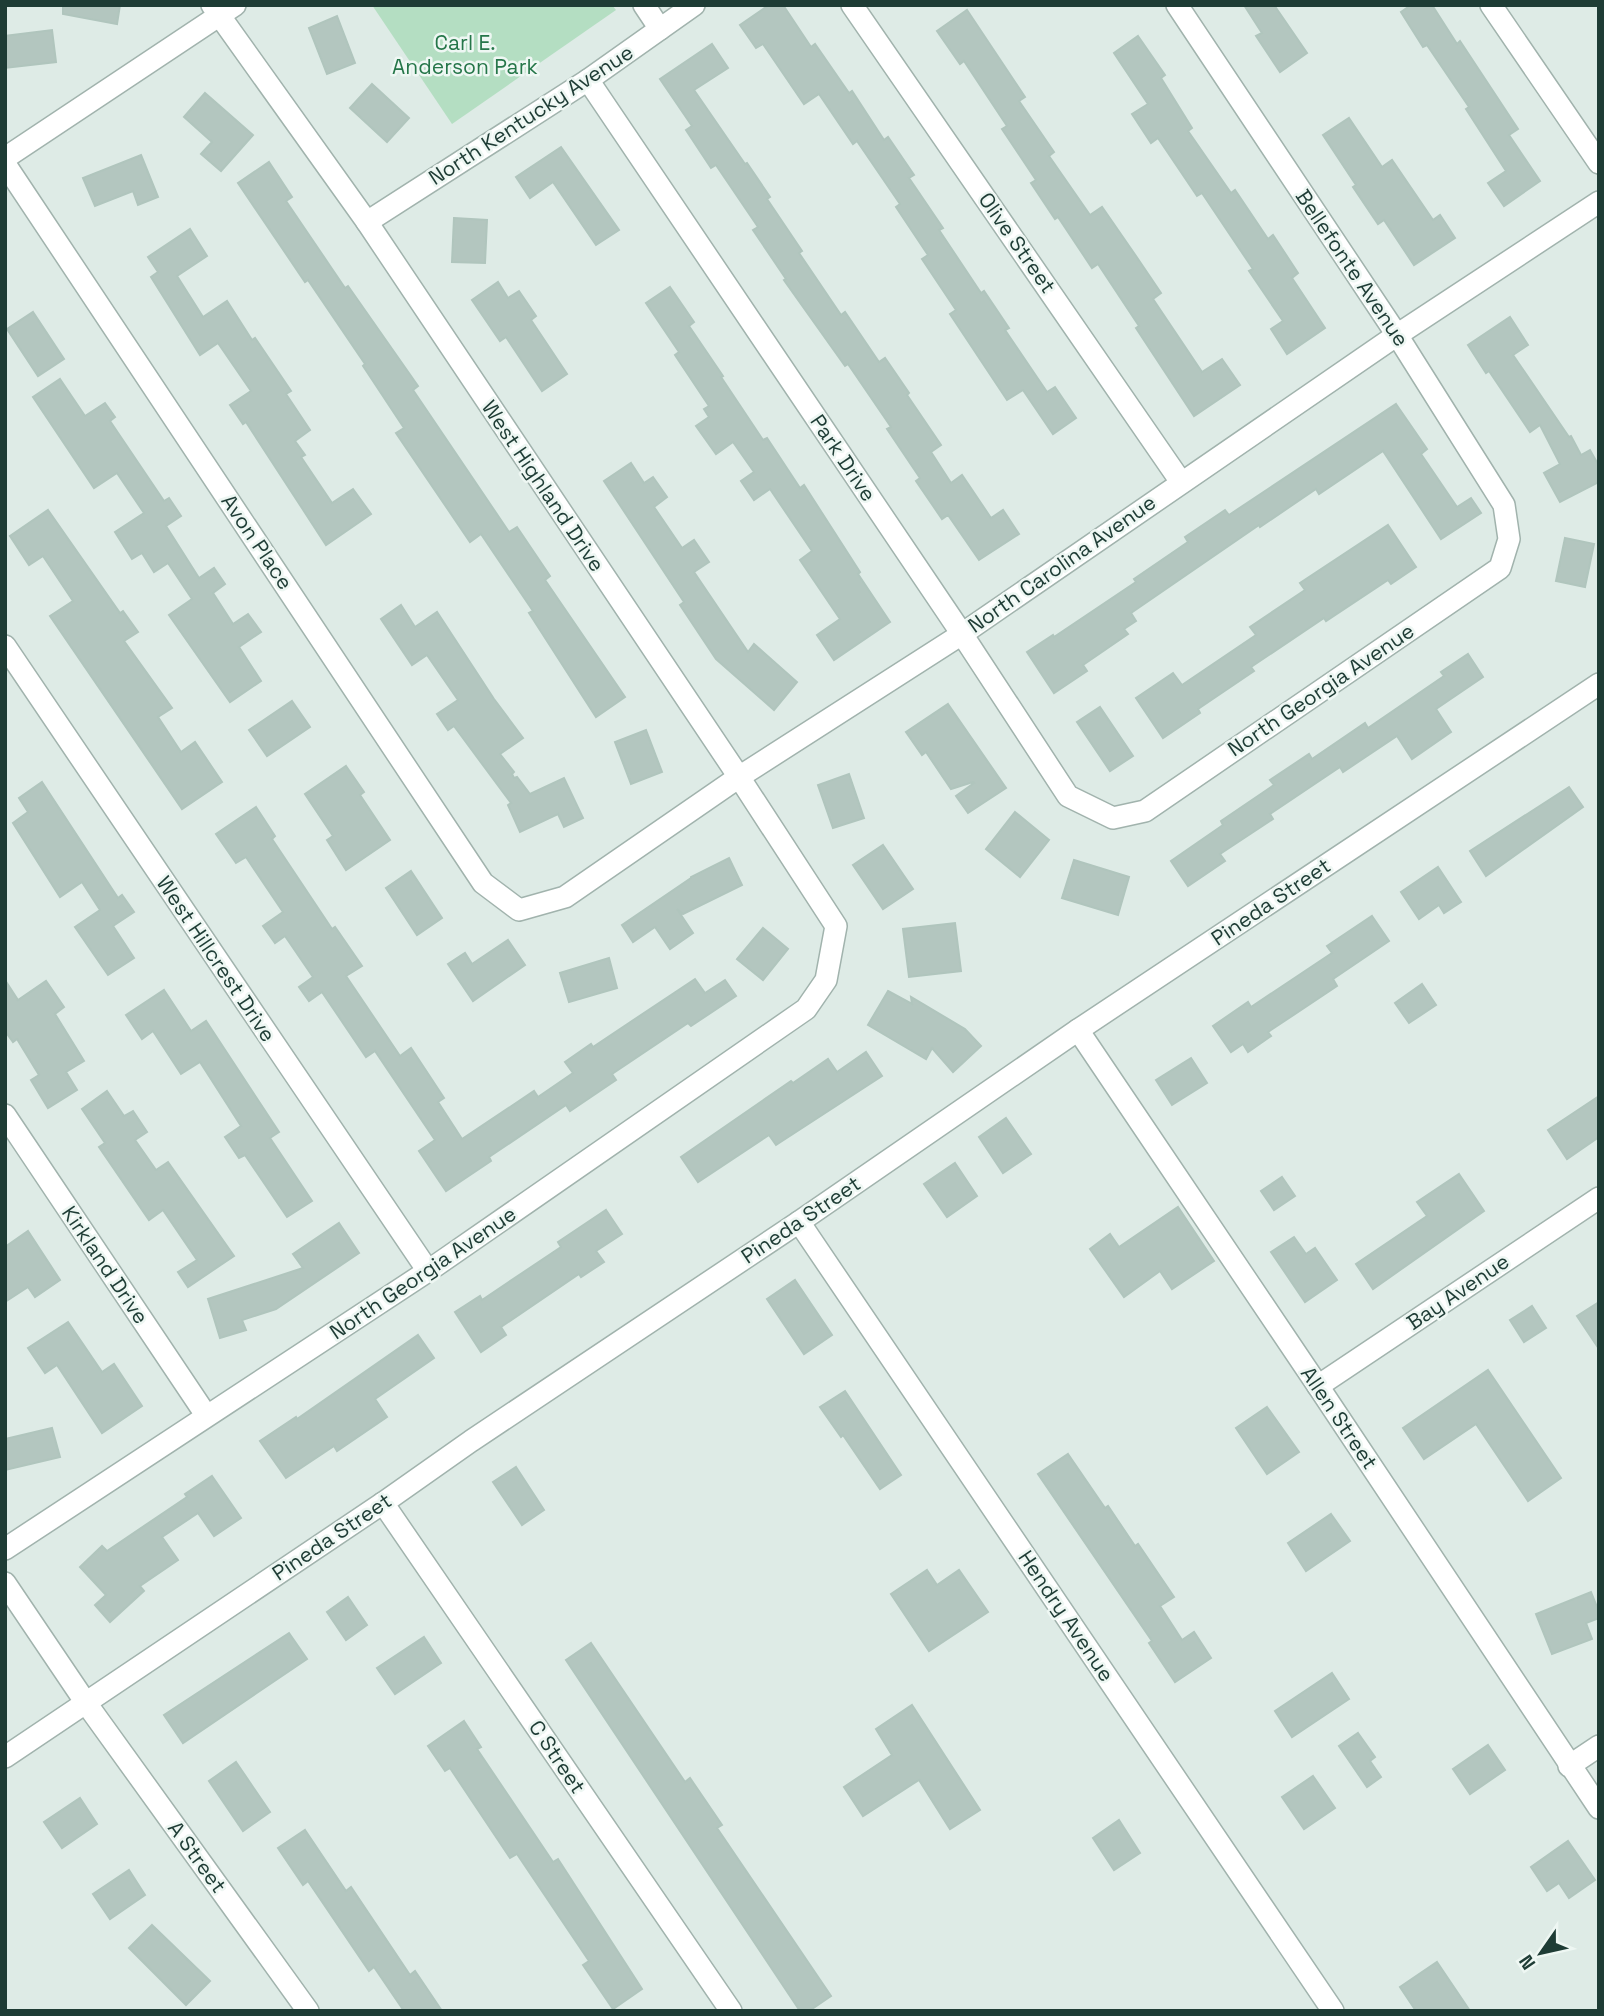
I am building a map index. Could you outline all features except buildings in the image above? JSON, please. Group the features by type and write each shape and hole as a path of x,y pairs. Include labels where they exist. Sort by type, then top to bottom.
{"street":[{"path":"644,5 660,29"},
{"name":"North Kentucky Avenue","path":"367,222 588,80 694,5"},
{"name":"Olive Street","path":"852,5 1181,482"},
{"name":"Bellefonte Avenue","path":"1177,5 1397,335 1504,505 1509,539"},
{"path":"1491,5 1599,163"},
{"path":"5,158 222,9"},
{"name":"West Highland Drive","path":"222,9 739,777 836,926 826,980"},
{"name":"Park Drive","path":"588,80 962,634 1068,796 1113,818"},
{"name":"Avon Place","path":"5,164 483,883 519,910"},
{"name":"North Carolina Avenue","path":"519,910 565,897 739,777 962,634 1397,335 1599,202"},
{"name":"North Georgia Avenue","path":"1113,818 1145,811 1500,568 1509,539"},
{"name":"West Hillcrest Drive","path":"6,649 428,1271"},
{"name":"Pineda Street","path":"5,1758 799,1222 1078,1030 1599,684"},
{"name":"North Georgia Avenue","path":"5,1549 428,1271 806,1009 826,980"},
{"name":"Allen Street","path":"1078,1030 1599,1808"},
{"name":"Kirkland Drive","path":"5,1115 206,1415"},
{"name":"Bay Avenue","path":"1318,1386 1599,1198"},
{"name":"Hendry Avenue","path":"799,1222 1333,2011"},
{"name":"C Street","path":"383,1503 731,2011"},
{"name":"A Street","path":"5,1583 86,1703 307,2011"},
{"path":"1569,1766 1599,1746"}],"green space":[{"name":"Carl E. Anderson Park","path":"372,5 612,5 616,10 452,124"}]}
